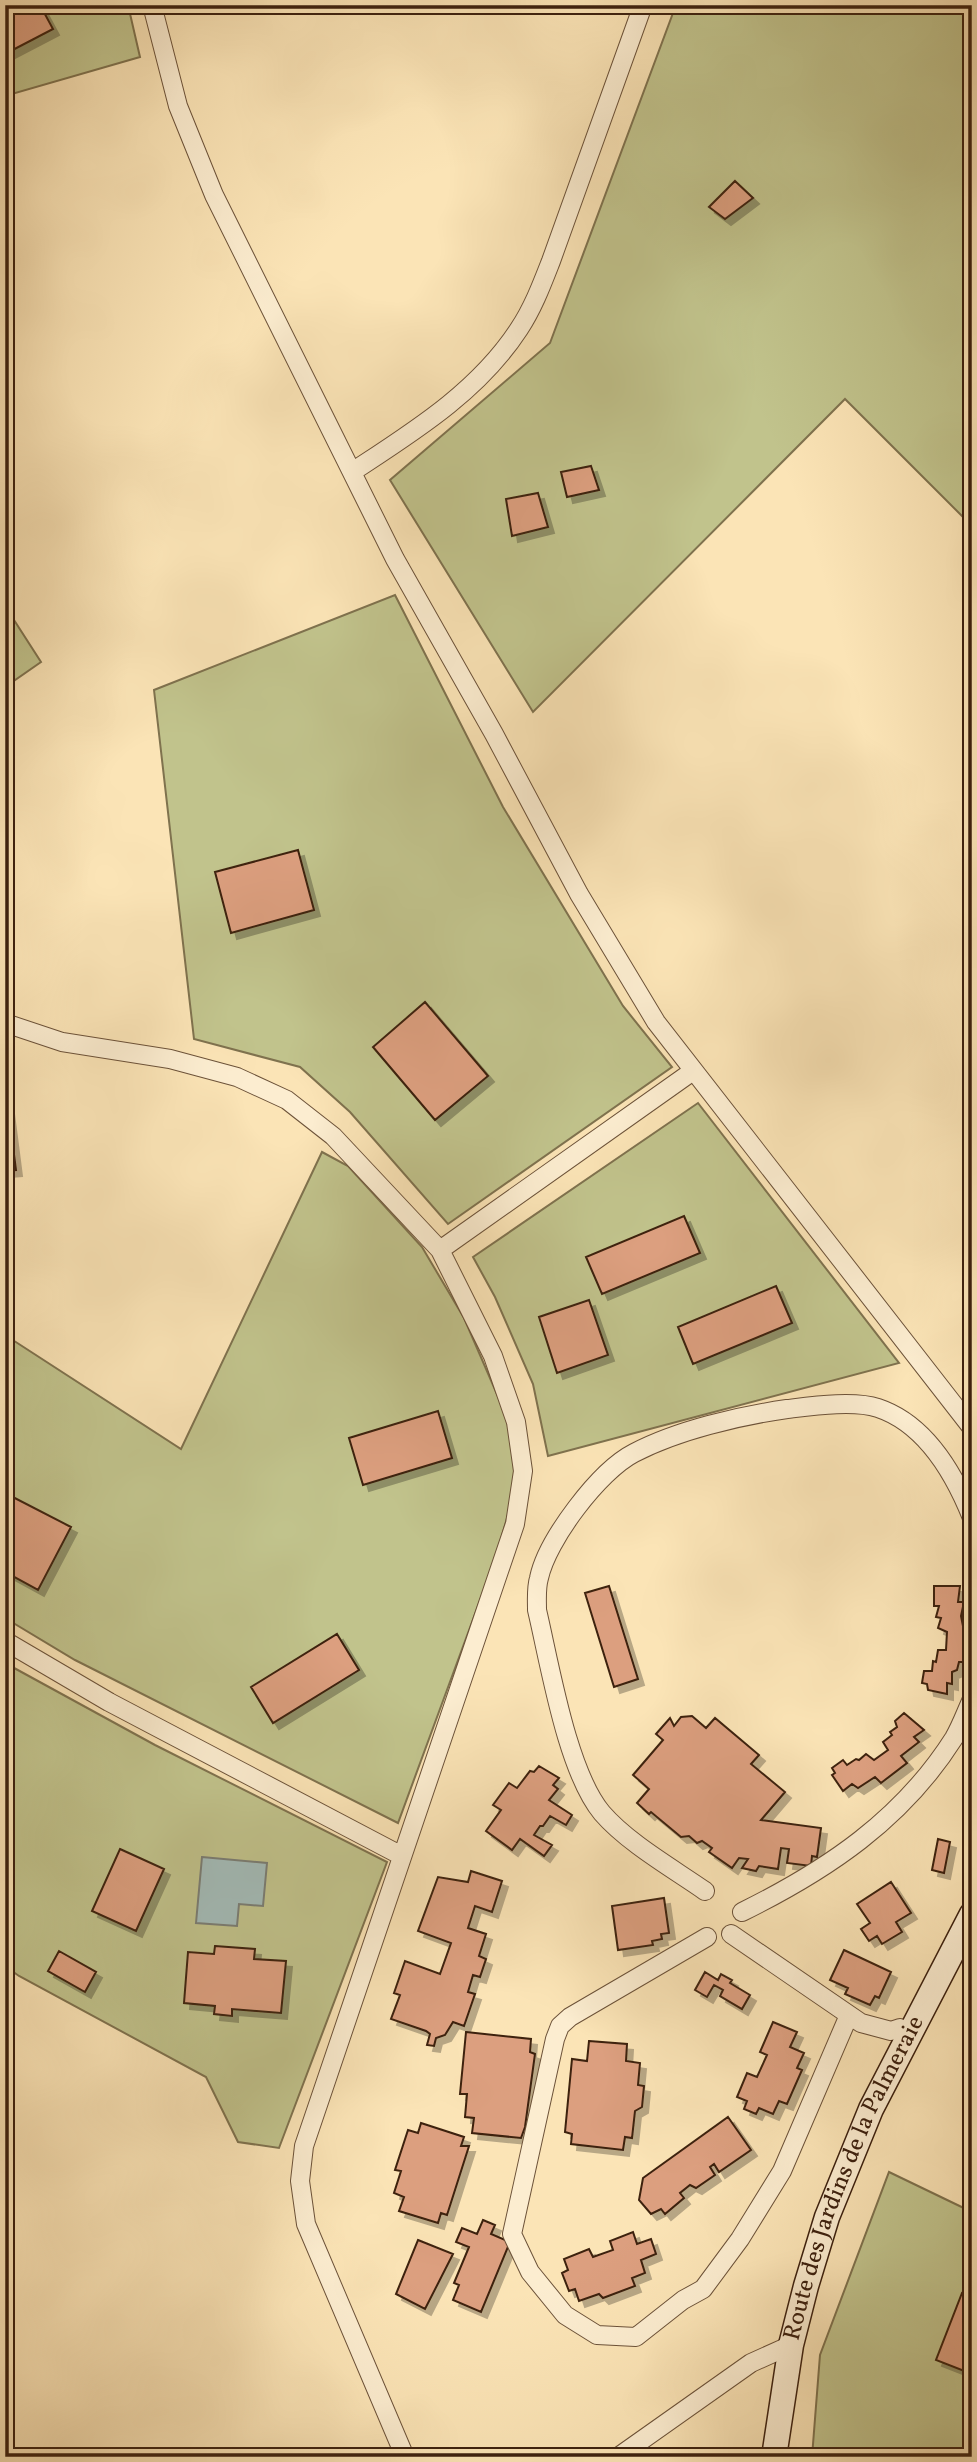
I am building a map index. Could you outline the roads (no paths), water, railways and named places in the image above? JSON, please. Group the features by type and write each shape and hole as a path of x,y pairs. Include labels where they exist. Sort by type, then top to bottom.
{"street":[{"path":"152,5 178,106 214,195 395,559 494,734 579,894 656,1023 972,1429"},
{"path":"352,472 431,419 474,383 519,329 538,294 551,261 643,5"},
{"path":"5,1023 62,1042 170,1059 237,1077 287,1100 333,1136 370,1172 440,1250 493,1356 516,1422 523,1471 515,1524 304,2146 300,2181 306,2224 405,2457"},
{"path":"440,1250 692,1071"},
{"path":"705,1891 626,1835 603,1813 589,1793 574,1754 537,1610 539,1576 546,1556 570,1517 601,1480 632,1454 701,1429 765,1412 819,1405 876,1408 904,1421 926,1439 948,1468 972,1518"},
{"path":"5,1641 109,1702 402,1856"},
{"path":"741,1912 834,1861 876,1827 915,1790 954,1737 972,1699"},
{"name":"Route des Jardins de la Palmeraie","path":"775,2457 791,2345 827,2217 871,2109 972,1914"},
{"path":"731,1934 861,2023 891,2031 900,2028 910,2032"},
{"path":"707,1937 570,2017 560,2026 555,2039 512,2234 530,2272 565,2315 597,2335 636,2337 703,2288 740,2239 782,2171 849,2015"},
{"path":"618,2457 751,2363 791,2345"}],"water":[{"path":"202,1857 267,1863 263,1906 239,1904 237,1926 196,1923"}]}
